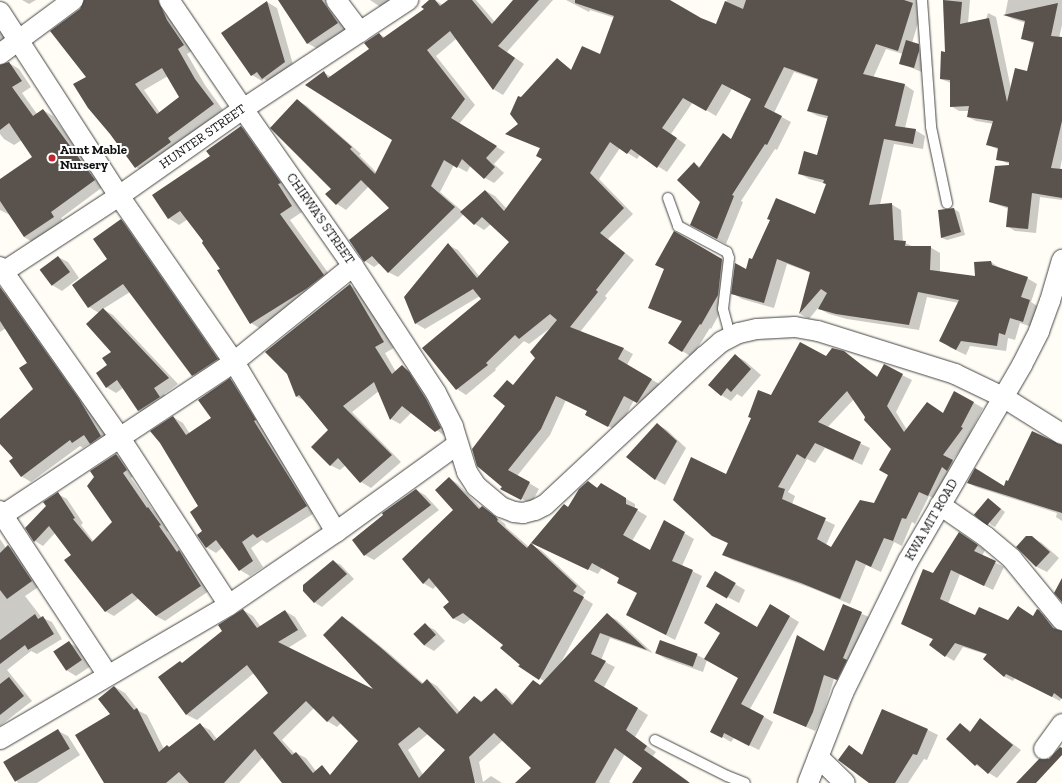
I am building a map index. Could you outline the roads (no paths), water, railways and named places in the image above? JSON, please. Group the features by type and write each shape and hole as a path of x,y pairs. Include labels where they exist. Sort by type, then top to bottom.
{"street":[{"path":"0,54 19,42 72,0"},
{"name":"CHIRWA’S STREET","path":"169,0 353,266 446,410 467,472 476,486 487,498 501,507 514,512 523,513 535,510 545,505 704,356 721,342 739,333 757,329 795,327 818,331 955,374 1003,397 1062,434"},
{"path":"336,0 360,32"},
{"name":"HUNTER STREET","path":"1,271 119,196 243,109 408,0"},
{"path":"0,12 119,196 234,362 336,532"},
{"name":"KWA MIT ROAD","path":"808,783 843,693 908,561 1003,397 1039,331 1050,301 1062,260"},
{"path":"108,674 1,513 120,438 234,362 353,266"},
{"path":"1,271 120,438 229,605"},
{"path":"0,739 108,674 229,605 336,532 458,444"},
{"path":"940,505 985,536 1008,555 1062,620"},
{"path":"1044,749 1062,724"},
{"path":"818,757 845,783"}],"lane":[{"path":"922,0 931,127 947,203"},
{"path":"668,198 678,226 727,252 729,258 723,309 731,338"},
{"path":"655,740 727,776 745,783"}],"place":[{"name":"Aunt Mable Nursery","path":"52,158"}]}
